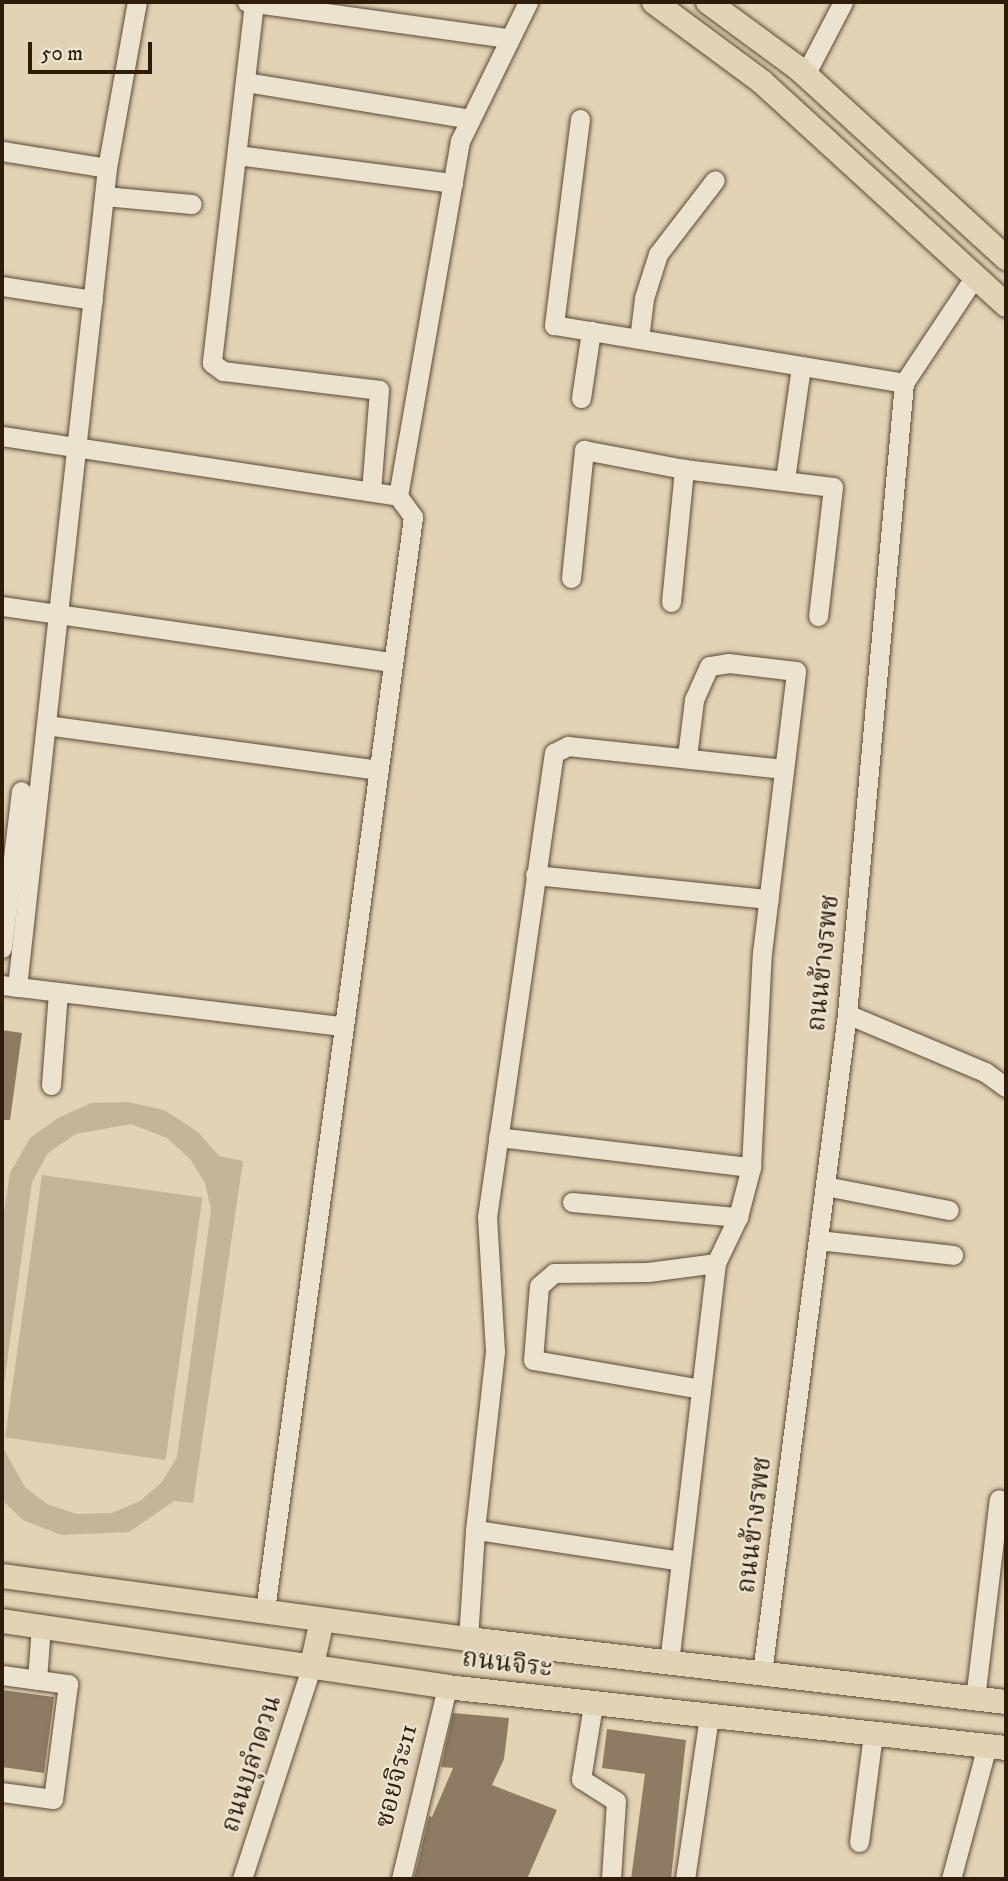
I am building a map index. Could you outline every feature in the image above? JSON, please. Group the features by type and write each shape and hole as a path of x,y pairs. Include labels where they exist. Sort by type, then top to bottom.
{"main road":[{"path":"654,2 762,82 1006,305"},
{"path":"708,2 805,75 1002,247 975,276"},
{"name":"ถนนจิระ","path":"2,1576 468,1639 1006,1702"},
{"path":"312,1665 322,1620"},
{"name":"ถนนจิระ","path":"2,1621 447,1687 997,1747"}],"street":[{"path":"137,2 107,168 46,725 20,791 9,949 10,986 343,1026"},
{"path":"370,491 379,390 222,371 212,363 245,82 251,2 509,38"},
{"path":"398,496 460,141 528,2"},
{"path":"805,75 842,2"},
{"path":"245,82 470,119"},
{"path":"580,120 554,325 904,383"},
{"path":"2,151 107,168"},
{"path":"237,155 453,183"},
{"path":"639,339 644,298 657,254 715,180"},
{"path":"104,197 192,204"},
{"name":"ถนนข้างรพช","path":"762,1673 847,1014 904,383 975,276"},
{"path":"2,286 93,300"},
{"path":"581,398 591,331"},
{"path":"785,479 801,366"},
{"path":"2,436 398,496 413,517 391,662 265,1610"},
{"path":"571,578 584,450 684,469 833,486 818,616"},
{"path":"671,602 684,469"},
{"path":"2,606 391,662"},
{"path":"669,1663 716,1263 738,1217 751,1167 769,899 796,671 729,663 709,666 694,699 687,756"},
{"path":"46,725 377,770"},
{"path":"468,1639 475,1530 495,1351 487,1217 554,753 568,746 687,756 784,769"},
{"path":"535,875 769,899"},
{"path":"51,1085 58,992"},
{"path":"847,1014 985,1072 1006,1087"},
{"path":"498,1137 751,1167"},
{"path":"825,1186 949,1210"},
{"path":"572,1202 738,1217"},
{"path":"818,1240 953,1255"},
{"path":"701,1389 533,1360 539,1286 554,1273 648,1272 716,1263"},
{"path":"975,1699 999,1499"},
{"path":"475,1530 681,1561"},
{"path":"37,1680 41,1626"},
{"name":"ถนนบุลำดวน","path":"242,1879 312,1665"},
{"path":"2,1675 68,1684 53,1799 2,1792"},
{"name":"ซอยจิระ11","path":"401,1879 447,1687"},
{"path":"593,1705 581,1779 616,1801 611,1879"},
{"path":"685,1879 709,1717"},
{"path":"859,1842 873,1734"},
{"path":"951,1879 997,1747"}],"shaded area":[{"path":"128,1102 164,1110 198,1132 219,1156 243,1161 193,1503 174,1501 129,1532 61,1535 23,1520 2,1500 2,1446 25,1487 47,1504 77,1514 112,1513 140,1501 162,1482 177,1457 211,1210 205,1183 190,1159 167,1138 131,1124 76,1134 48,1153 32,1182 2,1399 2,1225 10,1173 30,1138 58,1118 91,1103"},
{"path":"42,1175 202,1198 166,1460 5,1437"}],"building":[{"path":"2,1030 22,1033 10,1120 2,1120"},
{"path":"2,1690 54,1697 44,1773 2,1767"},
{"path":"453,1713 509,1718 504,1759 492,1785 557,1810 527,1879 414,1879 429,1816 432,1817 453,1768 441,1767"},
{"path":"607,1729 686,1740 671,1879 631,1879 645,1774 602,1768"}]}
